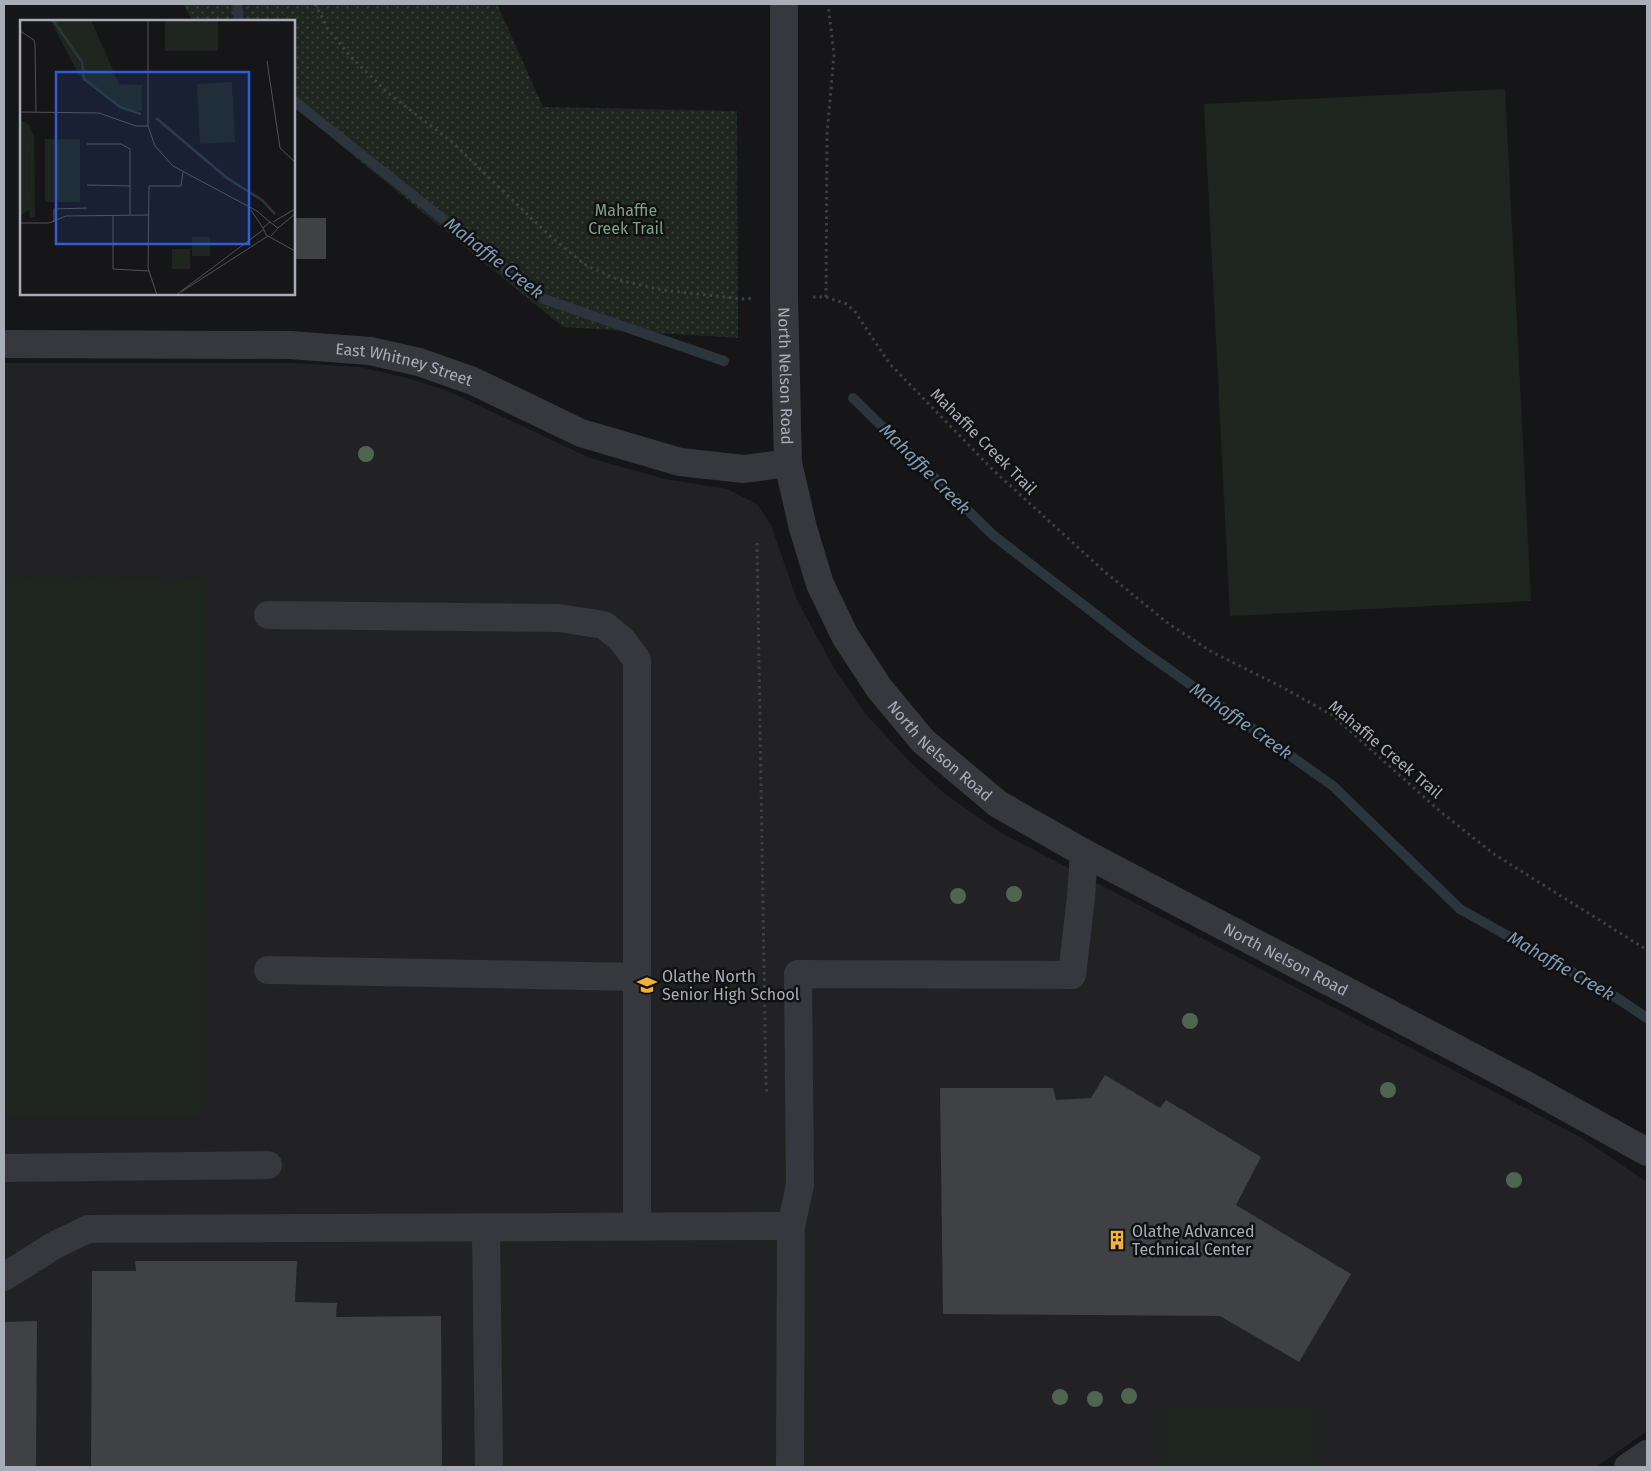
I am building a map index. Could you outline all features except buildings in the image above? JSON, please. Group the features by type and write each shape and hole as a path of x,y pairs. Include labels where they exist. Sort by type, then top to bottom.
{"street":[{"name":"North Nelson Road","path":"784,4 784,297 788,463 803,528 820,584 845,636 878,688 922,741 998,804 1084,853 1524,1084 1637,1147 1647,1160"},
{"name":"East Whitney Street","path":"4,344 290,345 370,351 419,362 473,381 581,433 680,462 744,469 788,463"},
{"path":"268,615 559,618 604,625 622,640 637,660 637,1226"},
{"path":"790,1467 791,1226 800,1185 798,974 1072,975 1084,853"},
{"path":"268,970 637,977"},
{"path":"4,1168 268,1166"},
{"path":"4,1277 55,1245 88,1229 791,1226"},
{"path":"486,1227 489,1467"},
{"path":"1628,1467 1647,1454"}],"path":[{"name":"Mahaffie Creek Trail","path":"315,4 328,29 351,57 388,93 452,142 551,237 587,266 622,282 662,290 742,299 826,297 847,304 856,313 889,363 993,470 1105,572 1169,624 1212,652 1282,687 1332,715 1442,814 1494,854 1647,950"},
{"path":"826,297 827,135 834,54 828,4"},
{"path":"758,543 766,1084 768,1096"}],"shaded area":[{"name":"Olathe North Senior High School","path":"4,363 294,363 360,367 407,378 446,390 590,458 665,479 727,489 757,504 771,525 797,600 835,670 865,713 907,759 945,794 998,831 1582,1138 1647,1182 1647,1431 1596,1467 4,1467"}],"green space":[{"name":"Mahaffie Creek Trail","path":"183,4 497,4 543,107 737,111 738,338 563,327 295,108 295,20 192,20"},
{"path":"1505,89 1531,601 1230,616 1204,104"},
{"path":"4,577 205,578 203,1115 4,1115"},
{"path":"1163,1407 1315,1407 1315,1467 1163,1467"}],"waterway":[{"name":"Mahaffie Creek","path":"237,4 239,20"},
{"name":"Mahaffie Creek","path":"295,102 544,299 724,361"},
{"name":"Mahaffie Creek","path":"853,398 994,536 1139,648 1333,786 1460,909 1611,994 1647,1018"}],"place":[{"name":"Olathe North Senior High School","path":"647,985"},
{"name":"Olathe Advanced Technical Center","path":"1117,1240"}]}
